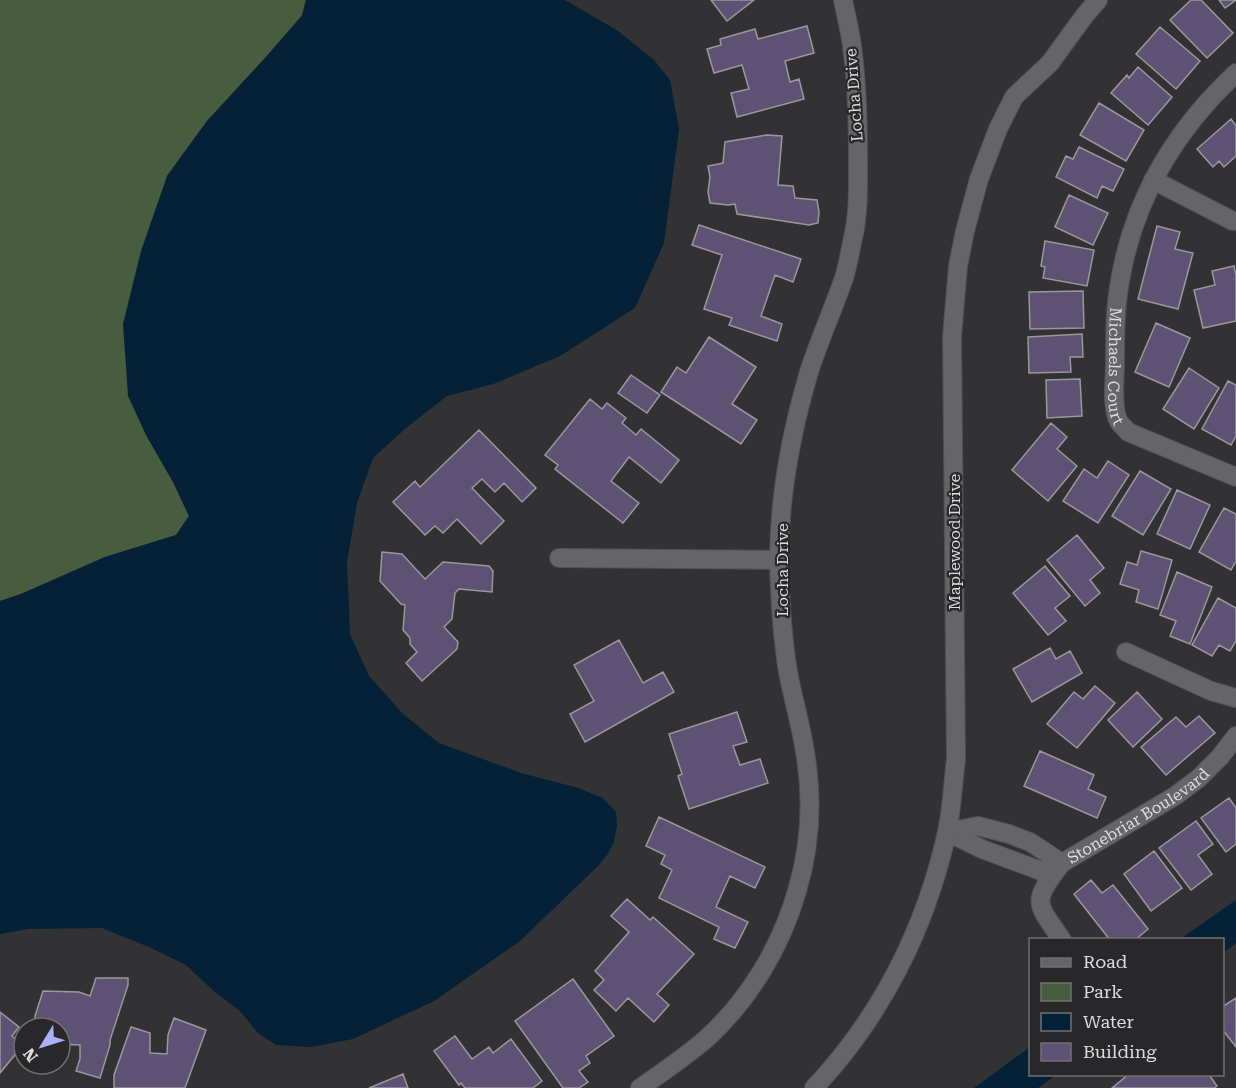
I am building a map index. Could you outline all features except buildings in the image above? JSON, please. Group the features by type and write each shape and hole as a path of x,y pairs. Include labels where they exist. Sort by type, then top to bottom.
{"street":[{"name":"Locha Drive","path":"640,1088 686,1056 707,1038 747,992 770,957 782,932 797,892 803,865 809,824 809,782 806,754 788,671 779,560 786,473 796,420 810,369 844,276 854,234 858,190 858,115 852,44 843,0"},
{"name":"Maplewood Drive","path":"814,1088 832,1069 865,1026 893,981 920,922 934,882 946,832 956,759 952,337 958,266 965,231 979,179 998,129 1014,97 1050,63 1098,0"},
{"name":"Michaels Court","path":"1236,73 1188,124 1153,180 1130,238 1120,281 1115,325 1115,408 1119,422 1128,432 1236,477"},
{"path":"1153,180 1233,221"},
{"path":"559,558 779,560"},
{"path":"1126,652 1211,691 1236,698"},
{"name":"Stonebriar Boulevard","path":"946,832 982,849 1041,871 1062,863 1175,796 1221,757 1236,736"},
{"path":"1061,938 1041,910 1040,898 1046,884 1062,863"}],"green space":[{"path":"0,0 306,0 302,15 207,121 167,176 129,396 146,435 173,482 189,516 176,535 105,557 0,601"}],"water":[{"path":"306,0 565,0 618,31 654,60 670,80 679,129 664,243 635,308 560,356 493,384 447,396 406,428 373,458 357,503 347,562 350,634 369,676 403,714 439,743 521,773 578,788 603,798 616,812 617,826 614,841 608,854 597,867 520,941 434,1001 353,1039 311,1047 276,1045 258,1033 239,1010 217,994 186,965 102,928 28,929 0,934 0,601 105,557 176,535 189,516 128,396 123,324 141,251 167,176 207,121 302,16"},
{"path":"1236,900 1236,943 1224,952 1224,938 1181,938"},
{"path":"1029,1048 1029,1076 1055,1076 1038,1088 974,1088"}]}
